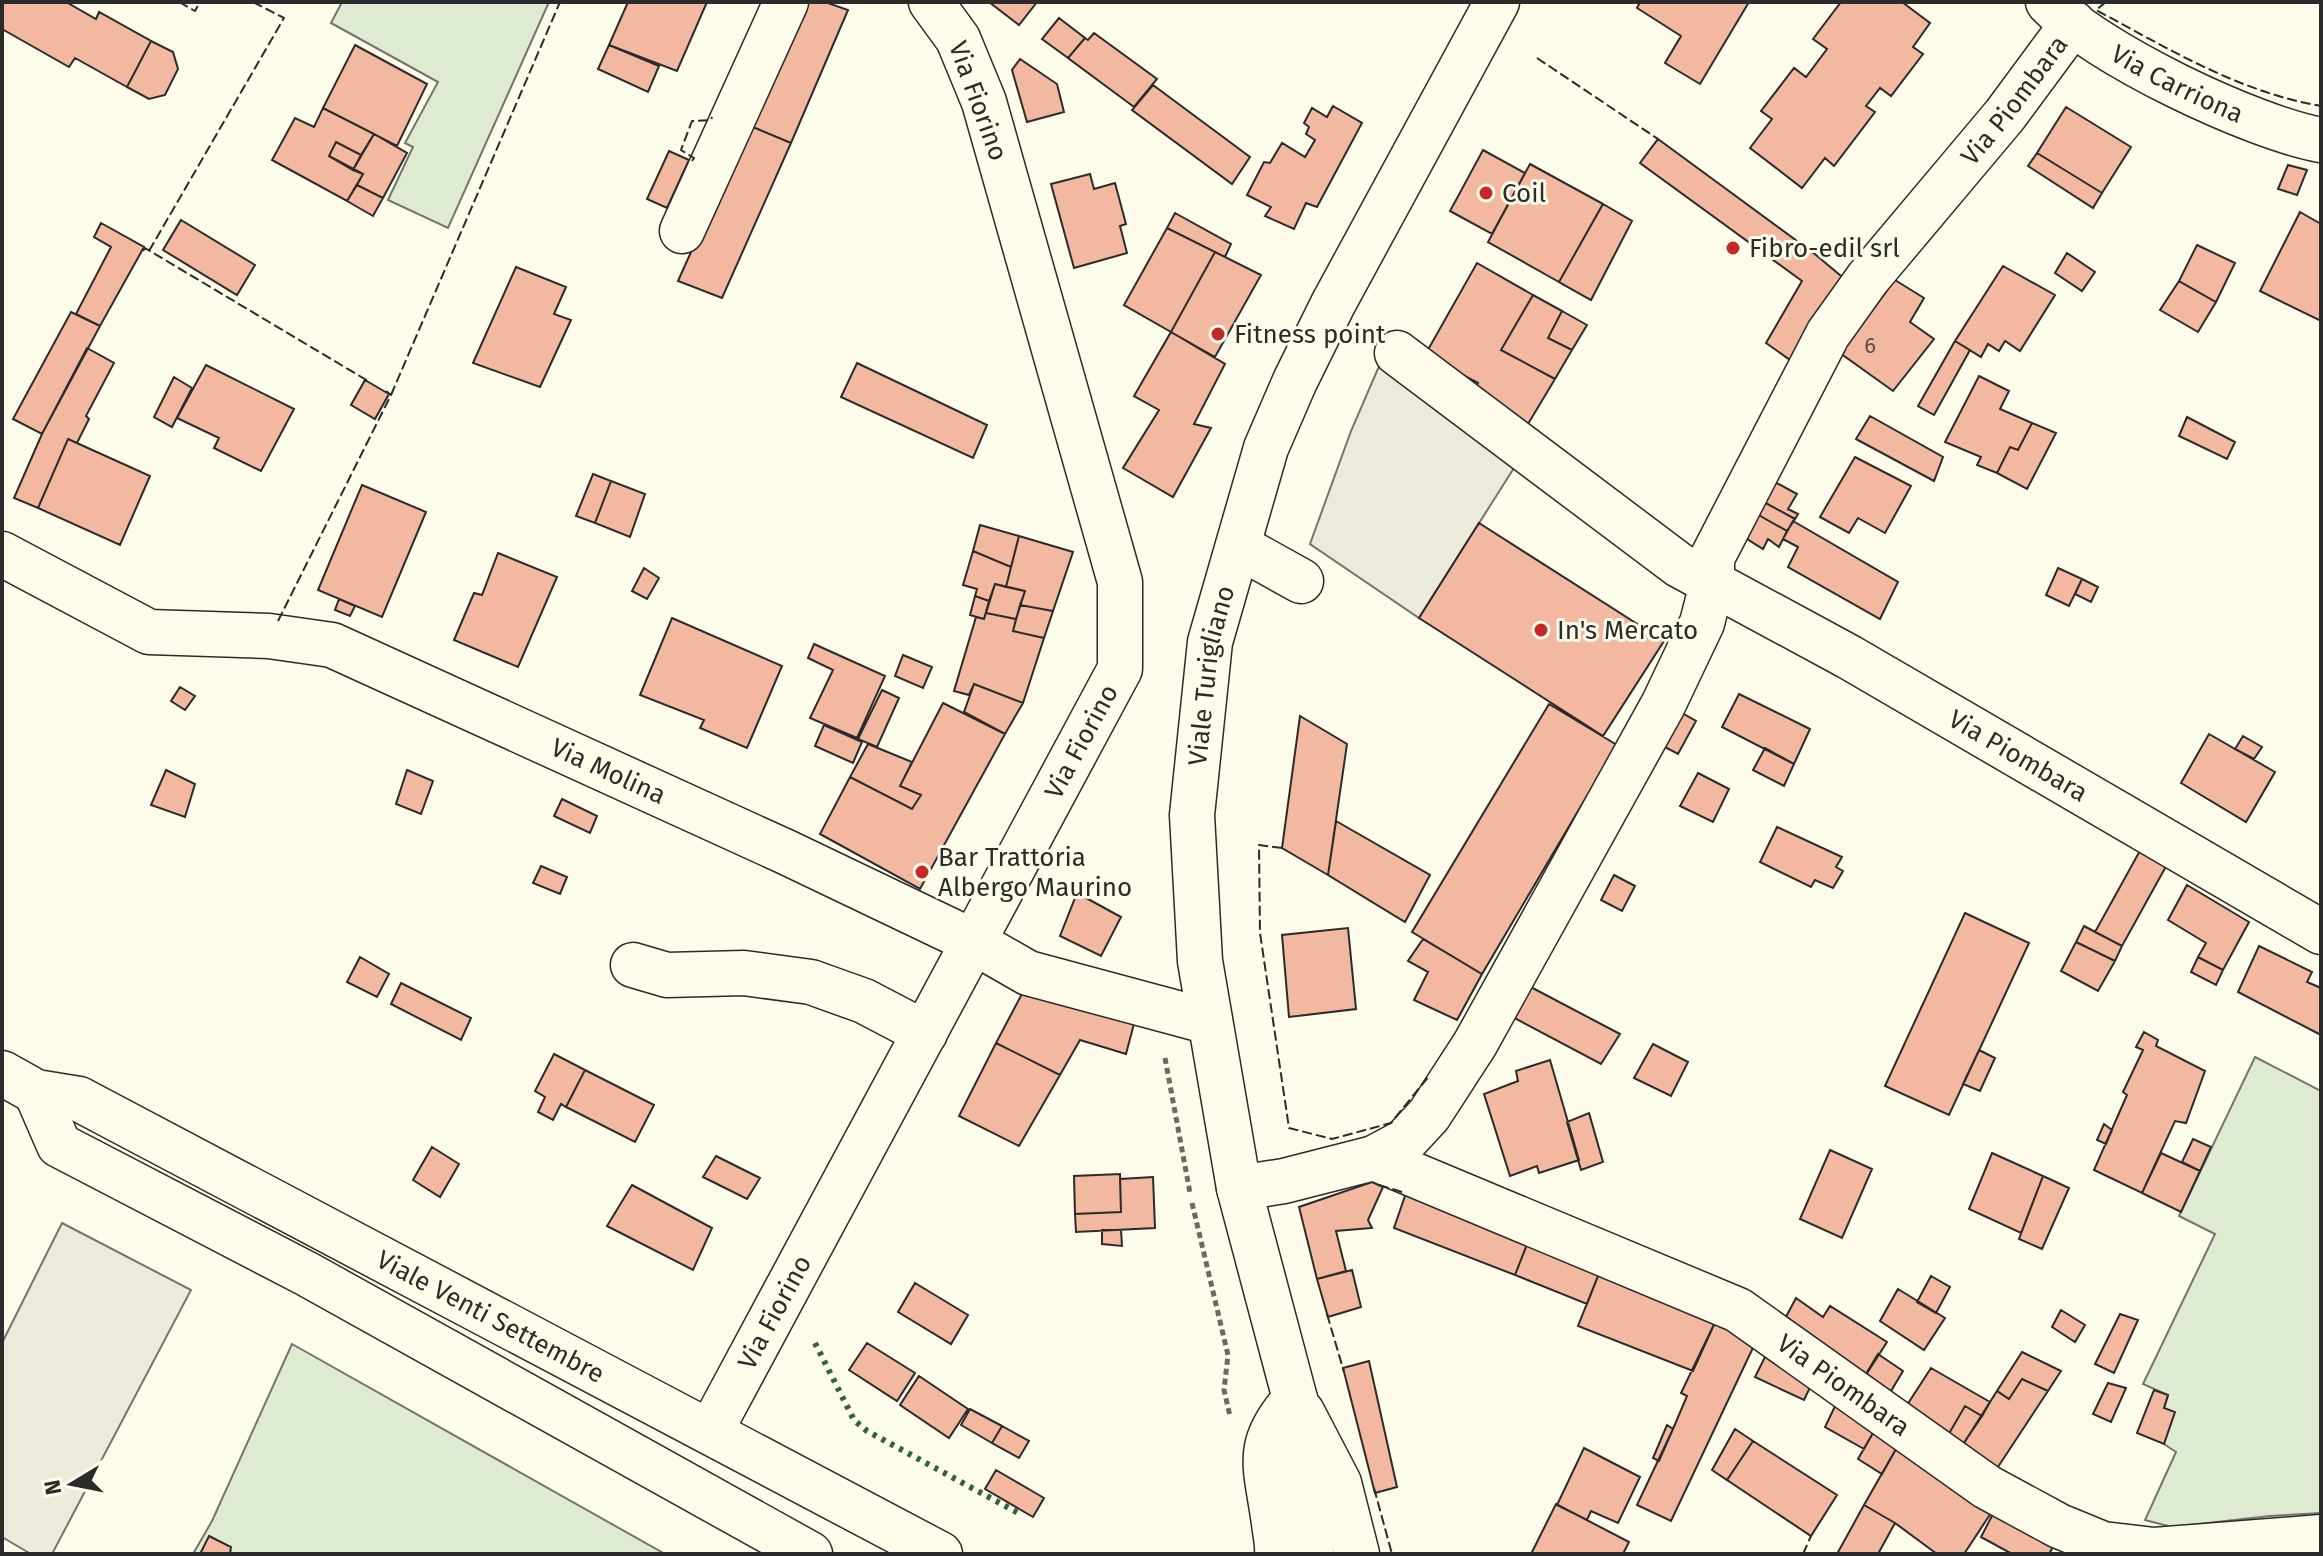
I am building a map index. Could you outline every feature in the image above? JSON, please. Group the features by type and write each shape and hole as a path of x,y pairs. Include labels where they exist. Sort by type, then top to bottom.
{"street":[{"path":"682,231 786,2"},
{"name":"Via Fiorino","path":"710,1432 1120,669 1120,582 984,102 958,39 931,2"},
{"name":"Viale Turigliano","path":"1312,1554 1301,1495 1295,1399 1239,1188 1200,961 1192,815 1210,642 1266,448 1295,381 1333,304 1497,2"},
{"name":"Via Carriona","path":"2058,8 2117,53 2213,102 2265,123 2321,140"},
{"name":"Via Piombara","path":"1239,1188 1284,1181 1374,1158 1404,1142 1429,1115 1475,1044 1663,705 1702,623 1712,584 1712,558 1828,334 1868,278 2005,115 2058,8"},
{"name":"Via Piombara","path":"1397,353 1679,565 1849,657 2321,932"},
{"path":"1238,546 1301,581"},
{"name":"Via Molina","path":"2,554 149,632 269,636 332,645 786,852 972,941 1028,973 1210,1022"},
{"path":"633,965 667,975 744,973 811,982 864,1001 925,1033"},
{"name":"Viale Venti Settembre","path":"19,1082 79,1099 940,1554"},
{"name":"Viale Venti Settembre","path":"19,1082 59,1145 307,1274 810,1554"},
{"name":"Via Piombara","path":"1374,1158 1738,1310 1987,1487 2059,1526 2103,1544 2154,1550 2321,1537"},
{"path":"1277,1554 1265,1461 1272,1429 1295,1399"},
{"name":"Viale Turigliano","path":"1295,1399 1339,1483 1357,1554"}],"path":[{"path":"1165,1052 1191,1198 1228,1355 1224,1390 1230,1417"}],"green space":[{"path":"342,2 549,2 448,228 388,200 413,147 405,143 438,82 331,23"},
{"path":"2255,1057 2321,1091 2321,1513 2172,1527 2145,1520 2176,1452 2164,1444 2164,1408 2168,1395 2143,1384 2215,1234 2179,1216"},
{"path":"292,1344 665,1554 193,1554 212,1521"}],"shaded area":[{"path":"1383,357 1519,460 1419,618 1310,544 1351,431"},
{"path":"62,1223 191,1290 52,1554 31,1554 2,1537 2,1343"}],"building":[{"path":"2,2 66,2 96,19 99,12 151,41 127,87 75,58 69,67 2,29"},
{"path":"628,2 707,2 677,71 609,45"},
{"path":"802,2 825,2 848,10 791,143 748,125"},
{"path":"989,2 1037,2 1019,25"},
{"path":"1640,2 1749,2 1700,84 1665,63 1681,36 1637,8"},
{"path":"1841,2 1902,2 1930,23 1913,47 1923,54 1891,96 1880,88 1866,106 1875,112 1834,166 1825,158 1802,188 1750,148 1772,119 1761,111 1794,68 1806,77 1827,49 1813,39"},
{"path":"1059,18 1085,38 1068,58 1042,39"},
{"path":"1094,33 1157,79 1134,107 1068,58 1085,38 1088,40"},
{"path":"151,41 173,52 178,69 165,95 149,99 127,87"},
{"path":"355,45 427,84 397,146 323,108"},
{"path":"609,45 659,66 648,92 598,69"},
{"path":"1020,59 1057,84 1064,112 1027,122 1012,70"},
{"path":"1153,85 1250,157 1232,184 1132,110"},
{"path":"1333,106 1362,123 1317,207 1306,203 1294,229 1265,216 1271,207 1247,195 1264,162 1270,163 1282,143 1305,157 1315,140 1306,134 1309,127 1304,123 1312,108 1327,117"},
{"path":"2066,107 2131,147 2102,193 2037,153"},
{"path":"323,108 374,134 361,155 336,142 329,156 363,174 347,201 272,160 295,118 314,127"},
{"path":"748,125 791,143 722,298 678,281"},
{"path":"374,134 407,153 383,198 357,185 363,174 353,170"},
{"path":"1658,139 1847,281 1793,362 1766,343 1802,281 1640,163"},
{"path":"336,142 361,155 353,170 329,156"},
{"path":"1483,150 1525,173 1492,234 1450,211"},
{"path":"669,151 689,160 667,208 647,199"},
{"path":"2037,153 2102,193 2093,208 2028,166"},
{"path":"1530,164 1603,204 1559,282 1488,242"},
{"path":"2288,165 2307,170 2297,195 2278,189"},
{"path":"1090,174 1094,189 1115,183 1126,224 1120,226 1127,253 1074,268 1051,184"},
{"path":"357,185 383,198 373,216 347,201"},
{"path":"1603,204 1632,221 1591,300 1559,282"},
{"path":"2300,212 2321,224 2321,321 2260,291"},
{"path":"1175,213 1231,244 1225,257 1167,228"},
{"path":"181,220 255,265 237,295 163,250"},
{"path":"101,223 144,247 100,326 76,314 111,247 94,237"},
{"path":"1167,228 1215,252 1171,332 1124,305"},
{"path":"2197,245 2235,263 2216,302 2179,281"},
{"path":"1215,252 1261,275 1215,357 1171,332"},
{"path":"2067,253 2095,272 2082,291 2055,273"},
{"path":"1477,263 1533,295 1501,350 1555,379 1528,424 1472,393 1478,383 1425,355"},
{"path":"2003,266 2055,295 2020,351 2005,341 1999,351 1988,344 1981,357 1955,341"},
{"path":"516,267 566,287 554,314 571,320 540,387 473,363"},
{"path":"1895,280 1924,298 1910,322 1934,339 1893,391 1840,353"},
{"path":"2179,281 2216,302 2198,332 2160,310"},
{"path":"1533,295 1562,311 1548,338 1572,350 1555,379 1501,350"},
{"path":"1562,311 1587,325 1572,350 1548,338"},
{"path":"71,312 100,326 42,434 13,419"},
{"path":"1171,332 1225,364 1194,424 1211,428 1173,497 1123,468 1159,410 1134,396"},
{"path":"1955,341 1970,350 1934,415 1918,406"},
{"path":"87,348 114,363 86,416 89,419 77,443 68,439 38,508 14,498 42,434"},
{"path":"857,363 987,425 973,458 841,397"},
{"path":"206,365 294,409 261,471 214,448 219,438 177,418"},
{"path":"1979,376 2009,391 2000,409 2032,423 2018,450 2010,447 1997,473 1977,465 1981,457 1945,442"},
{"path":"174,377 192,388 172,427 154,417"},
{"path":"365,380 389,394 375,419 351,405"},
{"path":"1870,416 1943,457 1934,481 1856,439"},
{"path":"2187,417 2235,442 2227,459 2179,436"},
{"path":"2032,423 2056,433 2027,489 1997,473 2010,447 2018,450"},
{"path":"68,439 150,476 120,545 38,508"},
{"path":"1855,457 1911,486 1885,533 1858,518 1849,533 1820,517"},
{"path":"593,474 611,481 595,523 576,516"},
{"path":"611,481 645,494 630,537 595,523"},
{"path":"1773,481 1797,494 1788,509 1798,514 1795,519 1762,501"},
{"path":"362,485 426,512 382,617 318,590"},
{"path":"1762,501 1795,519 1787,531 1755,513"},
{"path":"1755,513 1787,531 1779,547 1768,539 1763,549 1744,537"},
{"path":"1793,521 1898,582 1880,619 1788,567 1798,547 1783,539"},
{"name":"In's Mercato","path":"1479,523 1664,641 1603,736 1419,618"},
{"path":"980,525 1019,536 1011,567 973,551"},
{"path":"1019,536 1073,552 1053,611 1020,605 1025,591 1006,587"},
{"path":"973,551 1011,567 1006,587 995,584 989,601 975,596 977,589 963,585"},
{"path":"498,553 557,577 518,667 454,640 474,593 482,595"},
{"path":"644,568 659,578 647,599 632,591"},
{"path":"2058,568 2082,579 2069,606 2046,595"},
{"path":"2082,579 2098,587 2091,602 2075,594"},
{"path":"995,584 1025,591 1016,619 986,613"},
{"path":"975,596 989,601 984,619 970,615"},
{"path":"339,599 355,606 350,616 335,610"},
{"path":"1020,605 1053,611 1044,638 1013,631"},
{"path":"986,613 1016,619 1013,631 1044,638 1023,703 974,684 969,695 954,691 976,617 984,619"},
{"path":"672,618 782,666 747,748 700,728 704,720 640,695"},
{"path":"814,644 885,676 857,738 810,718 833,670 808,658"},
{"path":"903,655 932,667 923,688 895,676"},
{"path":"974,684 1023,703 1005,734 964,712"},
{"path":"180,687 195,696 185,710 171,701"},
{"path":"882,690 899,698 877,747 858,739"},
{"path":"1739,694 1810,729 1794,764 1722,727"},
{"path":"943,703 1005,734 920,889 820,834 850,777 912,809 921,795 900,786"},
{"path":"1549,704 1617,745 1482,974 1412,932"},
{"path":"1682,713 1696,721 1678,754 1663,746"},
{"path":"1300,716 1347,744 1328,875 1282,848"},
{"path":"824,725 862,742 853,763 815,746"},
{"path":"2209,734 2275,772 2246,822 2181,783"},
{"path":"2243,736 2262,747 2254,759 2235,749"},
{"path":"868,744 912,762 900,786 921,795 912,809 850,777"},
{"path":"1765,748 1794,764 1784,786 1753,770"},
{"path":"166,770 195,784 185,817 151,805"},
{"path":"407,770 433,781 421,814 396,804"},
{"path":"1698,773 1729,789 1713,822 1680,806"},
{"path":"562,799 597,816 590,833 554,816"},
{"path":"1336,821 1430,875 1405,922 1328,875"},
{"path":"1777,827 1842,857 1836,867 1843,871 1833,888 1815,880 1811,887 1760,862"},
{"path":"2142,847 2169,861 2122,946 2095,932"},
{"path":"541,866 567,877 560,894 533,883"},
{"path":"1614,875 1635,886 1622,911 1601,900"},
{"path":"2187,885 2249,922 2223,970 2198,957 2206,943 2168,920"},
{"path":"1077,893 1121,917 1101,956 1060,936"},
{"path":"1965,913 2029,943 1949,1115 1885,1086"},
{"path":"2084,926 2122,946 2115,961 2076,942"},
{"path":"1348,928 1356,1009 1289,1017 1282,935"},
{"path":"1423,939 1482,974 1457,1020 1414,1000 1428,972 1408,961"},
{"path":"2076,942 2115,961 2098,991 2061,971"},
{"path":"2259,946 2312,972 2307,982 2321,988 2321,1035 2238,992"},
{"path":"360,957 389,974 377,997 347,982"},
{"path":"2198,957 2223,970 2216,985 2191,972"},
{"path":"401,983 471,1018 461,1040 391,1004"},
{"path":"1525,984 1620,1034 1601,1064 1507,1014"},
{"path":"1024,990 1135,1020 1126,1054 1080,1040 1060,1075 996,1043"},
{"path":"2144,1032 2158,1040 2156,1046 2205,1071 2186,1123 2175,1121 2142,1193 2094,1170 2127,1095 2123,1092 2143,1050 2136,1047"},
{"path":"996,1043 1060,1075 1019,1146 959,1116"},
{"path":"1653,1044 1688,1062 1671,1096 1634,1078"},
{"path":"1979,1050 1995,1058 1980,1091 1963,1084"},
{"path":"554,1054 585,1070 566,1107 561,1104 553,1120 538,1112 545,1097 535,1091"},
{"path":"1550,1060 1579,1160 1539,1173 1537,1166 1510,1176 1484,1094 1518,1081 1516,1071"},
{"path":"585,1070 654,1105 635,1142 566,1107"},
{"path":"1589,1113 1603,1162 1581,1170 1567,1122"},
{"path":"2104,1124 2112,1130 2106,1144 2097,1140"},
{"path":"2193,1139 2211,1147 2200,1171 2182,1162"},
{"path":"432,1147 459,1164 440,1197 413,1180"},
{"path":"1830,1150 1872,1169 1842,1238 1800,1219"},
{"path":"1992,1153 2043,1176 2021,1233 1969,1209"},
{"path":"2161,1153 2200,1171 2181,1212 2142,1193"},
{"path":"716,1156 760,1178 747,1199 703,1177"},
{"path":"1120,1174 1121,1212 1075,1214 1074,1176"},
{"path":"2043,1176 2069,1188 2042,1249 2019,1239"},
{"path":"1153,1177 1155,1228 1076,1232 1075,1214 1121,1212 1120,1179"},
{"path":"1372,1182 1383,1187 1368,1220 1372,1228 1336,1231 1346,1271 1317,1279 1299,1207"},
{"path":"632,1185 712,1228 693,1270 607,1226"},
{"path":"1406,1193 1528,1242 1515,1275 1394,1228"},
{"path":"1102,1230 1121,1230 1122,1246 1102,1244"},
{"path":"1528,1242 1600,1271 1587,1304 1515,1275"},
{"path":"1352,1270 1361,1307 1328,1317 1317,1279"},
{"path":"1600,1271 1717,1318 1693,1371 1578,1326"},
{"path":"1931,1276 1950,1287 1936,1313 1917,1302"},
{"path":"915,1283 968,1315 951,1344 898,1312"},
{"path":"1898,1289 1945,1318 1924,1350 1880,1321"},
{"path":"1796,1298 1823,1317 1830,1306 1887,1342 1860,1384 1780,1328"},
{"path":"2061,1310 2085,1325 2075,1342 2052,1327"},
{"path":"2120,1314 2138,1320 2114,1373 2095,1364"},
{"path":"1717,1318 1759,1335 1671,1521 1637,1505 1687,1396 1681,1393"},
{"path":"867,1343 915,1373 897,1401 849,1370"},
{"path":"1770,1347 1815,1377 1804,1400 1755,1377"},
{"path":"2022,1352 2061,1371 2048,1391 2022,1379 2009,1399 1997,1391"},
{"path":"1878,1354 1903,1371 1885,1401 1860,1384"},
{"path":"1369,1361 1397,1487 1375,1493 1343,1368"},
{"path":"1931,1368 1990,1402 1982,1416 1965,1406 1947,1437 1907,1405"},
{"path":"919,1376 968,1409 949,1438 900,1405"},
{"path":"2022,1379 2048,1391 1994,1473 1959,1451 1997,1391 2009,1399"},
{"path":"2108,1383 2126,1388 2111,1422 2093,1414"},
{"path":"2154,1390 2168,1395 2164,1408 2175,1412 2164,1444 2137,1433"},
{"path":"1838,1400 1877,1426 1864,1449 1825,1427"},
{"path":"1965,1406 1982,1416 1961,1447 1947,1437"},
{"path":"970,1409 1002,1426 992,1443 961,1425"},
{"path":"1667,1425 1673,1429 1659,1461 1653,1458"},
{"path":"1002,1426 1029,1441 1019,1458 992,1443"},
{"path":"1877,1426 1900,1442 1882,1474 1858,1459"},
{"path":"1735,1429 1753,1441 1727,1480 1712,1470"},
{"path":"1753,1441 1837,1495 1811,1536 1727,1480"},
{"path":"1900,1442 1995,1507 1964,1554 1937,1554 1864,1505"},
{"path":"1584,1448 1640,1477 1618,1523 1591,1511 1587,1520 1557,1505"},
{"path":"996,1470 1044,1498 1033,1517 985,1489"},
{"path":"1556,1504 1629,1542 1623,1554 1531,1554"},
{"path":"1864,1505 1895,1523 1878,1554 1837,1554"},
{"path":"1995,1510 2056,1542 2049,1554 2012,1554 1981,1537"},
{"path":"209,1536 231,1547 230,1554 200,1554"}],"hedge":[{"path":"815,1343 854,1420 867,1431 1020,1514"}],"fence":[{"path":"179,2 195,11 200,2"},
{"path":"149,251 284,18 253,2"},
{"path":"391,395 560,2"},
{"path":"2106,2 2096,10 2178,54 2262,91 2321,106"},
{"path":"1537,58 1658,139"},
{"path":"692,161 694,158 681,150 692,121 711,120 712,117"},
{"path":"143,251 145,248 368,381"},
{"path":"278,621 391,395 386,391"},
{"path":"1282,848 1259,845 1260,933 1289,1128 1332,1139 1391,1123 1429,1076"},
{"path":"1379,1185 1402,1192"},
{"path":"1327,1314 1344,1372"},
{"path":"1374,1488 1392,1554"},
{"path":"1803,1554 1811,1536"}],"place":[{"name":"Coil","path":"1486,193"},
{"name":"Fibro-edil srl","path":"1733,248"},
{"name":"Fitness point","path":"1218,334"},
{"name":"In's Mercato","path":"1541,630"},
{"name":"Bar Trattoria Albergo Maurino","path":"922,872"}]}
